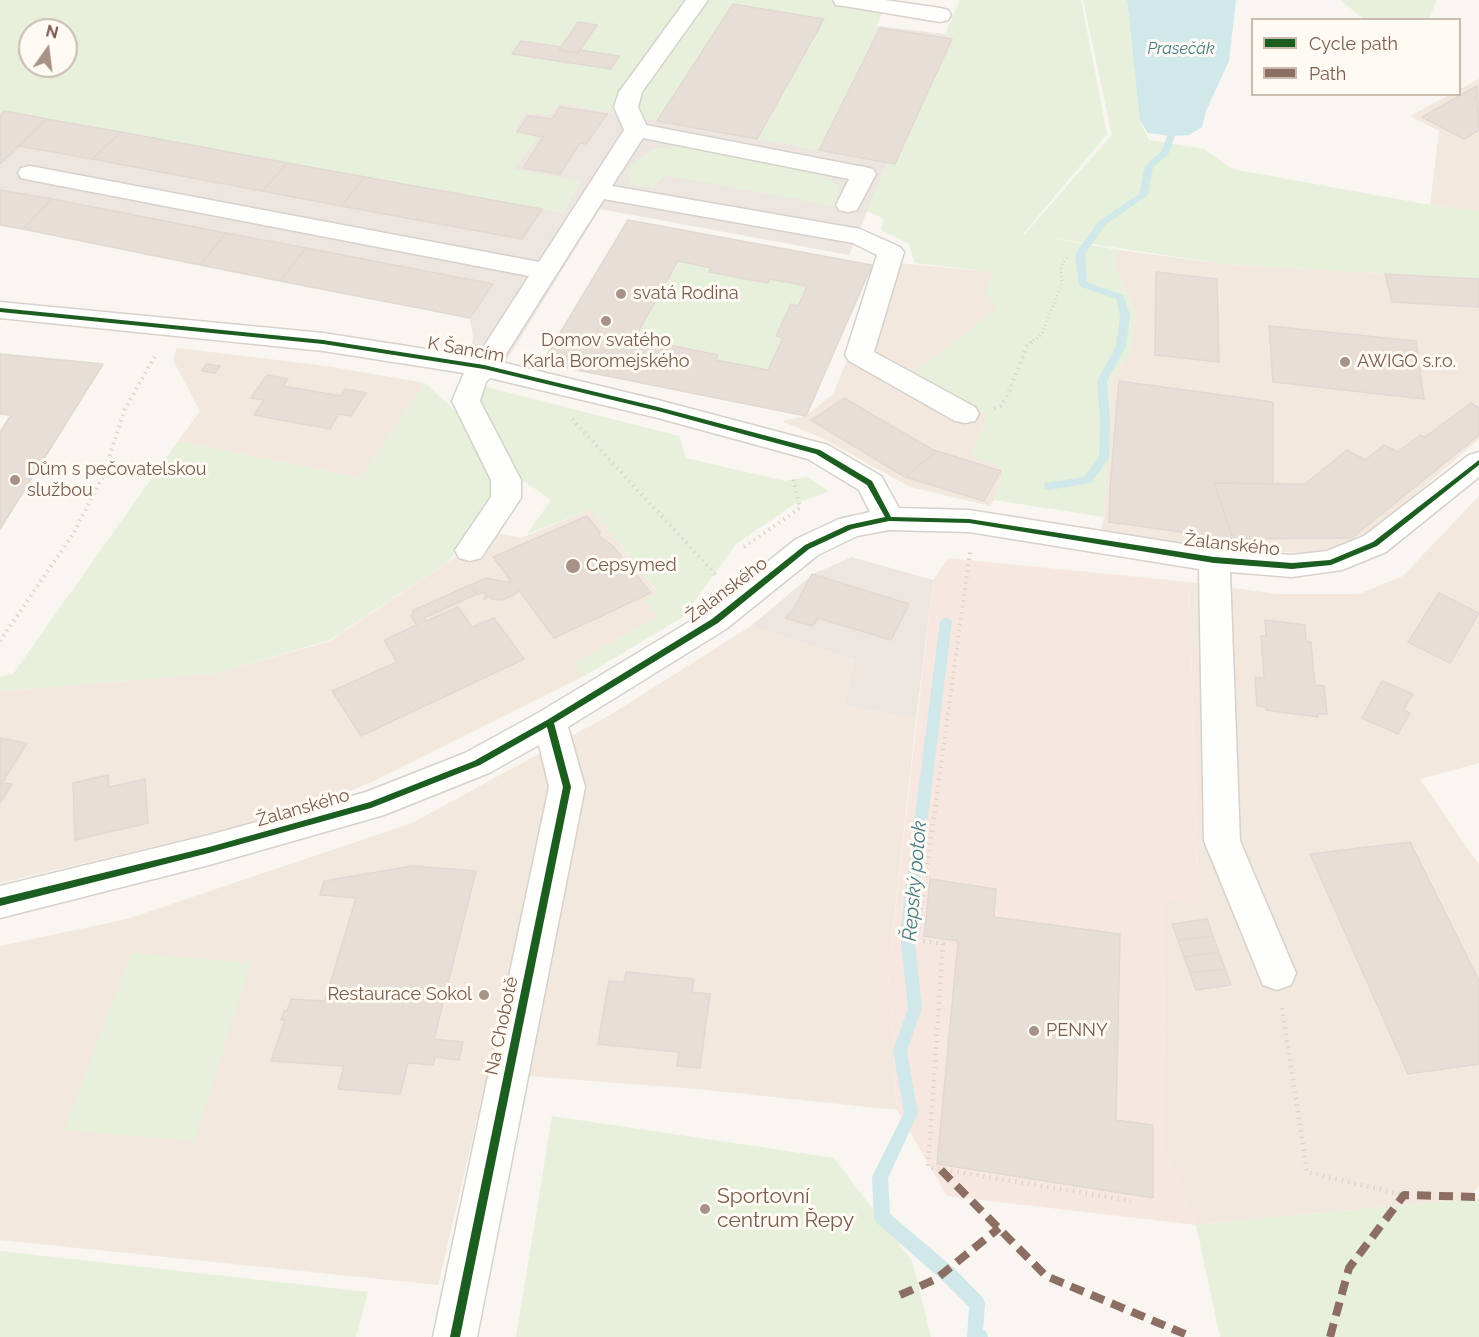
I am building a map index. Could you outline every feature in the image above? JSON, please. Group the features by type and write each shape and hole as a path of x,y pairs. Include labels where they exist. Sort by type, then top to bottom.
{"street":[{"path":"636,130 626,107 631,92 697,0"},
{"path":"844,0 944,7 929,33"},
{"path":"470,550 506,498 506,480 466,401 473,380 484,367 546,272 636,130"},
{"path":"636,130 864,174 848,205"},
{"path":"30,173 546,272"},
{"path":"598,191 860,237 891,252 859,356 964,414"},
{"name":"K Šancím","path":"0,310 322,342 484,367 658,409 818,452 870,483 889,519"},
{"name":"Žalanského","path":"0,902 209,850 371,805 477,763 550,723 715,621 807,547 850,527 889,519 969,521 1214,560 1292,566 1331,562 1375,544 1479,462"},
{"path":"1214,560 1222,842 1277,973"},
{"name":"Na Chobotě","path":"454,1337 567,787 550,723"}],"path":[{"path":"964,414 1001,406 1027,346 1042,334 1062,283 1061,267 1068,255"},
{"path":"0,641 73,534 102,478 125,409 155,356"},
{"path":"571,417 719,578"},
{"path":"744,547 800,508 793,478"},
{"path":"970,551 917,940 943,944 928,1167 1131,1201"},
{"path":"1277,973 1306,1172 1404,1195"}],"shaded area":[{"path":"733,4 824,19 758,139 819,150 863,62 877,26 945,34 952,39 895,164 887,163 849,255 600,209 506,361 471,354 473,337 470,318 0,225 0,115 4,111 562,213 513,169 537,138 514,131 525,113 550,115 560,103 657,121"},
{"path":"1479,79 1479,211 1430,205 1439,131 1410,116 1447,96 1461,96 1461,88"},
{"path":"1118,250 1224,264 1479,279 1479,439 1364,539 1320,554 1196,547 1101,531 1104,517 1112,376 1131,353 1135,308 1113,265"},
{"path":"887,262 993,272 997,308 988,414 971,456 1004,468 990,506 910,487 826,440 782,421 806,416 833,394"},
{"path":"177,348 327,366 425,383 361,478 178,441 200,411 173,360"},
{"path":"1479,496 1479,763 1420,779 1479,865 1479,1186 1468,1199 1196,1225 1163,1146 1164,897 1199,904 1189,582 1277,594 1359,594 1403,576"},
{"path":"592,509 659,595 658,617 574,663 584,676 374,781 300,812 0,883 0,691 217,673 330,641 493,532 521,538"},
{"path":"852,557 933,580 916,719 844,705 854,660 751,626 813,574"},
{"path":"948,558 1189,582 1199,904 1164,898 1163,1146 1196,1225 947,1196 897,1110 888,974 933,580"},
{"path":"751,626 854,660 844,705 916,719 888,974 897,1110 697,1089 526,1076 489,1068 438,1285 0,1240 0,946 127,919 412,823 610,715"}],"green space":[{"path":"0,0 887,0 863,62 819,150 757,139 824,19 733,4 657,121 560,103 550,115 525,113 514,131 538,137 514,169 582,181 563,213 4,111 0,115","holes":["578,22 597,25 580,50 619,56 512,54 561,47"]},
{"path":"960,0 1081,0 1107,134 1023,234 1112,135 1083,0 1127,0 1140,121 1149,140 1204,149 1232,169 1430,205 1479,211 1479,279 1224,264 1046,237 1118,250 1113,265 1135,308 1131,353 1112,376 1104,517 994,500 1004,468 971,456 988,414 915,372 997,308 985,293 993,272 915,263 909,244 881,230 884,219 867,211 887,163 896,164 952,39 945,34"},
{"path":"1340,0 1437,0 1429,18 1362,18"},
{"path":"683,145 814,169 839,186 838,207 665,175 653,188 629,184 627,168 652,149"},
{"path":"678,261 711,268 709,272 768,283 770,279 807,286 798,306 791,305 776,336 783,338 768,370 632,343"},
{"path":"425,383 469,424 498,488 449,561 330,640 217,673 0,691 0,677 13,674 178,441 361,478"},
{"path":"479,385 679,436 686,458 785,481 807,477 829,491 793,505 736,544 683,617 584,676 574,663 658,617 645,601 659,594 592,509 527,534 551,500 515,475 474,397"},
{"path":"131,953 251,963 194,1141 64,1130"},
{"name":"Sportovní centrum Řepy","path":"552,1116 834,1158 912,1261 931,1337 516,1337"},
{"path":"1479,1198 1479,1337 1220,1337 1196,1225"},
{"path":"0,1251 368,1292 356,1337 0,1337"}],"water":[{"name":"Prasečák","path":"1127,0 1236,0 1229,61 1206,111 1202,127 1189,135 1171,136 1148,133 1140,121"}],"building":[{"path":"733,4 824,19 757,139 657,121"},
{"path":"578,22 597,25 578,53 559,50"},
{"path":"880,28 952,39 895,164 819,150"},
{"path":"521,41 561,47 559,50 578,53 580,50 619,56 611,69 512,54"},
{"path":"1477,86 1479,130 1464,139 1422,117 1461,96"},
{"path":"560,107 607,114 586,144 580,143 560,174 523,168 543,137 517,132 528,116 552,119"},
{"path":"4,111 47,119 0,164 0,115"},
{"path":"47,119 121,132 92,159 19,146"},
{"path":"121,132 288,163 262,191 92,159"},
{"path":"288,163 365,177 341,206 262,191"},
{"path":"365,177 542,209 522,239 341,206"},
{"path":"0,190 52,199 23,229 0,225"},
{"path":"52,199 226,233 200,265 23,229"},
{"name":"Domov svatého Karla Boromejského","path":"628,220 872,265 806,416 542,363","holes":["678,261 711,268 709,272 768,283 770,279 807,286 798,306 791,304 776,336 783,338 768,370 716,360 718,355 665,344 662,349 632,343"]},
{"path":"226,233 306,248 280,281 200,265"},
{"path":"306,248 493,284 470,318 280,281"},
{"path":"1156,272 1217,279 1219,362 1155,355"},
{"path":"1385,274 1479,279 1479,307 1392,302"},
{"name":"AWIGO s.r.o.","path":"1269,326 1416,341 1424,399 1273,382"},
{"name":"Dům s pečovatelskou službou","path":"0,354 103,364 0,529 0,432 11,415 0,414"},
{"path":"206,364 220,366 215,373 202,371"},
{"path":"267,375 288,379 283,386 341,396 345,389 366,393 351,416 339,414 330,429 254,415 264,400 251,398"},
{"path":"1119,381 1273,402 1273,484 1214,483 1233,539 1109,522"},
{"path":"844,398 937,451 905,477 811,420"},
{"path":"1471,403 1479,408 1479,435 1352,538 1233,539 1214,483 1305,484 1347,450 1365,460 1384,445 1398,452 1420,435 1425,437"},
{"path":"937,451 1001,471 984,501 905,477"},
{"path":"587,516 600,532 599,536 612,545 651,593 554,638 519,590 502,600 492,599 489,596 484,599 486,592 477,594 470,585 486,578 511,581 493,557"},
{"path":"812,574 909,604 891,640 818,618 813,626 785,618 793,610"},
{"path":"470,585 477,594 424,618 426,621 458,607 472,627 494,618 524,659 361,736 332,691 397,662 384,640 417,625 411,616 414,610"},
{"path":"1439,593 1479,613 1450,663 1408,642"},
{"path":"1265,620 1305,625 1306,641 1311,642 1315,685 1324,686 1327,714 1318,714 1318,717 1266,710 1266,707 1257,706 1255,677 1264,678 1261,636 1266,636"},
{"path":"1382,681 1413,694 1403,710 1410,713 1398,734 1362,718"},
{"path":"0,738 27,743 2,783 12,784 0,803"},
{"path":"108,775 109,787 145,779 148,823 75,840 73,783"},
{"path":"1410,842 1479,981 1479,1064 1408,1074 1310,854"},
{"path":"413,866 476,871 434,1039 463,1042 459,1060 435,1057 433,1065 408,1063 400,1094 338,1089 344,1066 271,1061 285,1020 281,1020 291,999 325,1001 356,898 320,895 324,881"},
{"name":"PENNY","path":"930,879 996,889 994,917 1120,934 1116,1120 1153,1125 1153,1198 937,1164 958,941 924,936"},
{"path":"1207,919 1213,936 1178,940 1172,924"},
{"path":"1213,936 1219,952 1184,957 1178,940"},
{"path":"1219,952 1225,969 1190,973 1184,957"},
{"path":"1225,969 1231,985 1196,990 1190,973"},
{"path":"626,972 694,979 692,992 710,994 700,1068 677,1066 679,1052 598,1044 609,981 624,982"}],"waterway":[{"name":"Řepský potok","path":"1049,486 1087,480 1104,458 1105,421 1102,381 1121,346 1125,315 1120,297 1082,284 1080,254 1102,223 1143,195 1149,166 1165,153 1171,136 1172,122"},
{"name":"Řepský potok","path":"946,621 907,933 915,1008 900,1051 911,1113 880,1177 882,1218 949,1275 977,1304 974,1334 980,1337"}],"marked path":[{"path":"941,1170 1046,1276 1192,1337"},
{"path":"1330,1337 1349,1268 1404,1195 1476,1197 1479,1195"},
{"path":"900,1295 936,1279 999,1228"}],"cycle path":[{"path":"0,310 323,342 484,367 658,409 818,452 870,483 889,519"},
{"path":"0,902 209,850 371,805 477,763 550,722 715,621 807,547 850,527 889,519 969,521 1214,560 1292,566 1331,562 1375,544 1479,462"},
{"path":"455,1337 567,787 550,722"}],"place":[{"name":"svatá Rodina","path":"621,294"},
{"name":"Domov svatého Karla Boromejského","path":"606,321"},
{"name":"AWIGO s.r.o.","path":"1345,362"},
{"name":"Dům s pečovatelskou službou","path":"15,480"},
{"name":"Cepsymed","path":"573,566"},
{"name":"Restaurace Sokol","path":"484,995"},
{"name":"PENNY","path":"1034,1031"},
{"name":"Sportovní centrum Řepy","path":"705,1209"}]}
